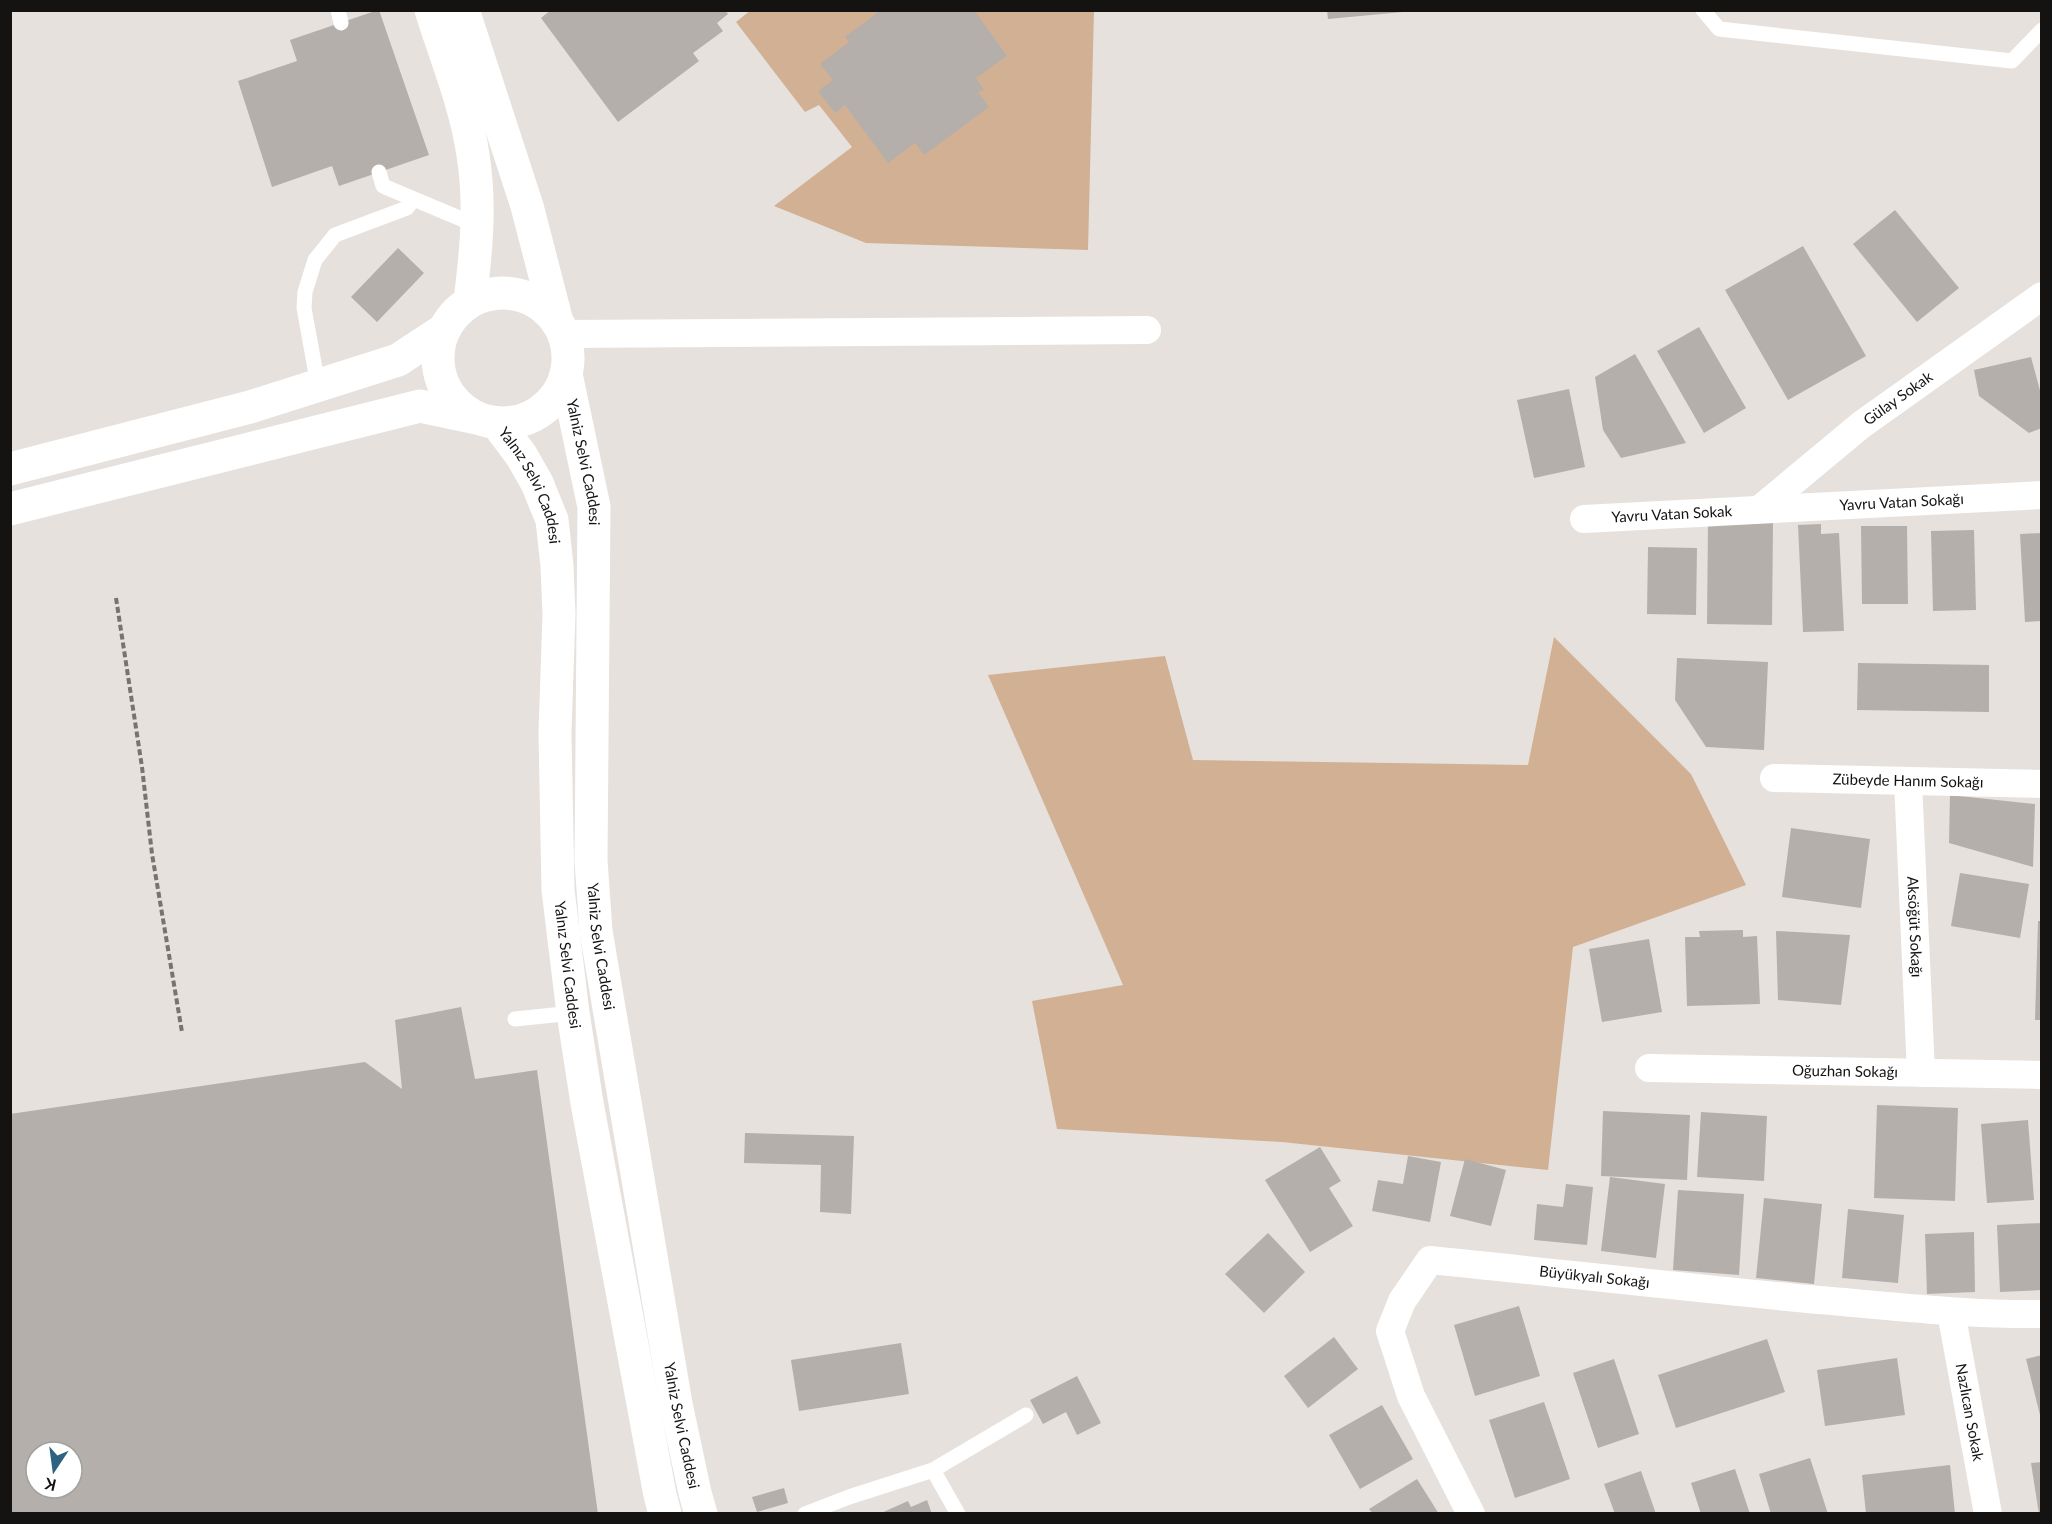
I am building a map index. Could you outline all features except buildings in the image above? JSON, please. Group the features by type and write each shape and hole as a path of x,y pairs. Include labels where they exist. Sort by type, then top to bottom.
{"main road":[{"path":"431,10 464,113 473,154 478,226 470,302"},
{"name":"Yalnız Selvi Caddesi","path":"463,10 527,206 569,361 564,381 554,399 538,414 518,422 487,420"},
{"name":"Yalnız Selvi Caddesi","path":"561,328 544,307 527,297 508,293 488,294 470,302 456,314 445,329 438,352 439,372 446,391 459,407 487,420 521,455 537,483 552,520 559,614 555,732 558,890 573,1012 598,1161 665,1514"},
{"path":"10,469 250,407 398,360 445,329"},
{"name":"Yalniz Selvi Caddesi","path":"566,374 594,507 591,861 596,931 676,1404 701,1514"},
{"path":"10,509 420,406 487,420"}],"street":[{"name":"Gülay Sokak","path":"1760,509 1861,425 2042,296"},
{"path":"561,328 1147,330"},
{"name":"Yavru Vatan Sokağı","path":"1760,509 2042,495"},
{"name":"Yavru Vatan Sokak","path":"1584,519 1760,509"},
{"name":"Zübeyde Hanım Sokağı","path":"1773,778 2042,784"},
{"name":"Aksöğüt Sokağı","path":"1908,782 1921,1073"},
{"name":"Oğuzhan Sokağı","path":"1649,1068 2042,1075"},
{"name":"Büyükyalı Sokağı","path":"1471,1514 1411,1396 1390,1331 1402,1301 1430,1260 1951,1312 2042,1314"},
{"name":"Nazlıcan Sokak","path":"1951,1312 1988,1514"}],"lane":[{"path":"1703,10 1719,28 2012,61 2042,30"},
{"path":"379,172 383,186 478,226"},
{"path":"318,385 304,308 304,292 315,260 335,235 407,208 414,200"},
{"path":"514,1019 573,1012"},
{"path":"804,1514 933,1470 1026,1415"},
{"path":"933,1470 958,1514"}],"path":[{"path":"116,598 142,767 152,854 182,1032"}],"shaded area":[{"path":"751,10 1094,11 1088,250 866,243 774,206 852,147 819,105 805,112 736,22"},
{"path":"1554,637 1691,774 1746,885 1573,947 1548,1170 1282,1142 1057,1129 1032,1001 1123,985 988,675 1165,656 1193,760 1528,765"}]}
